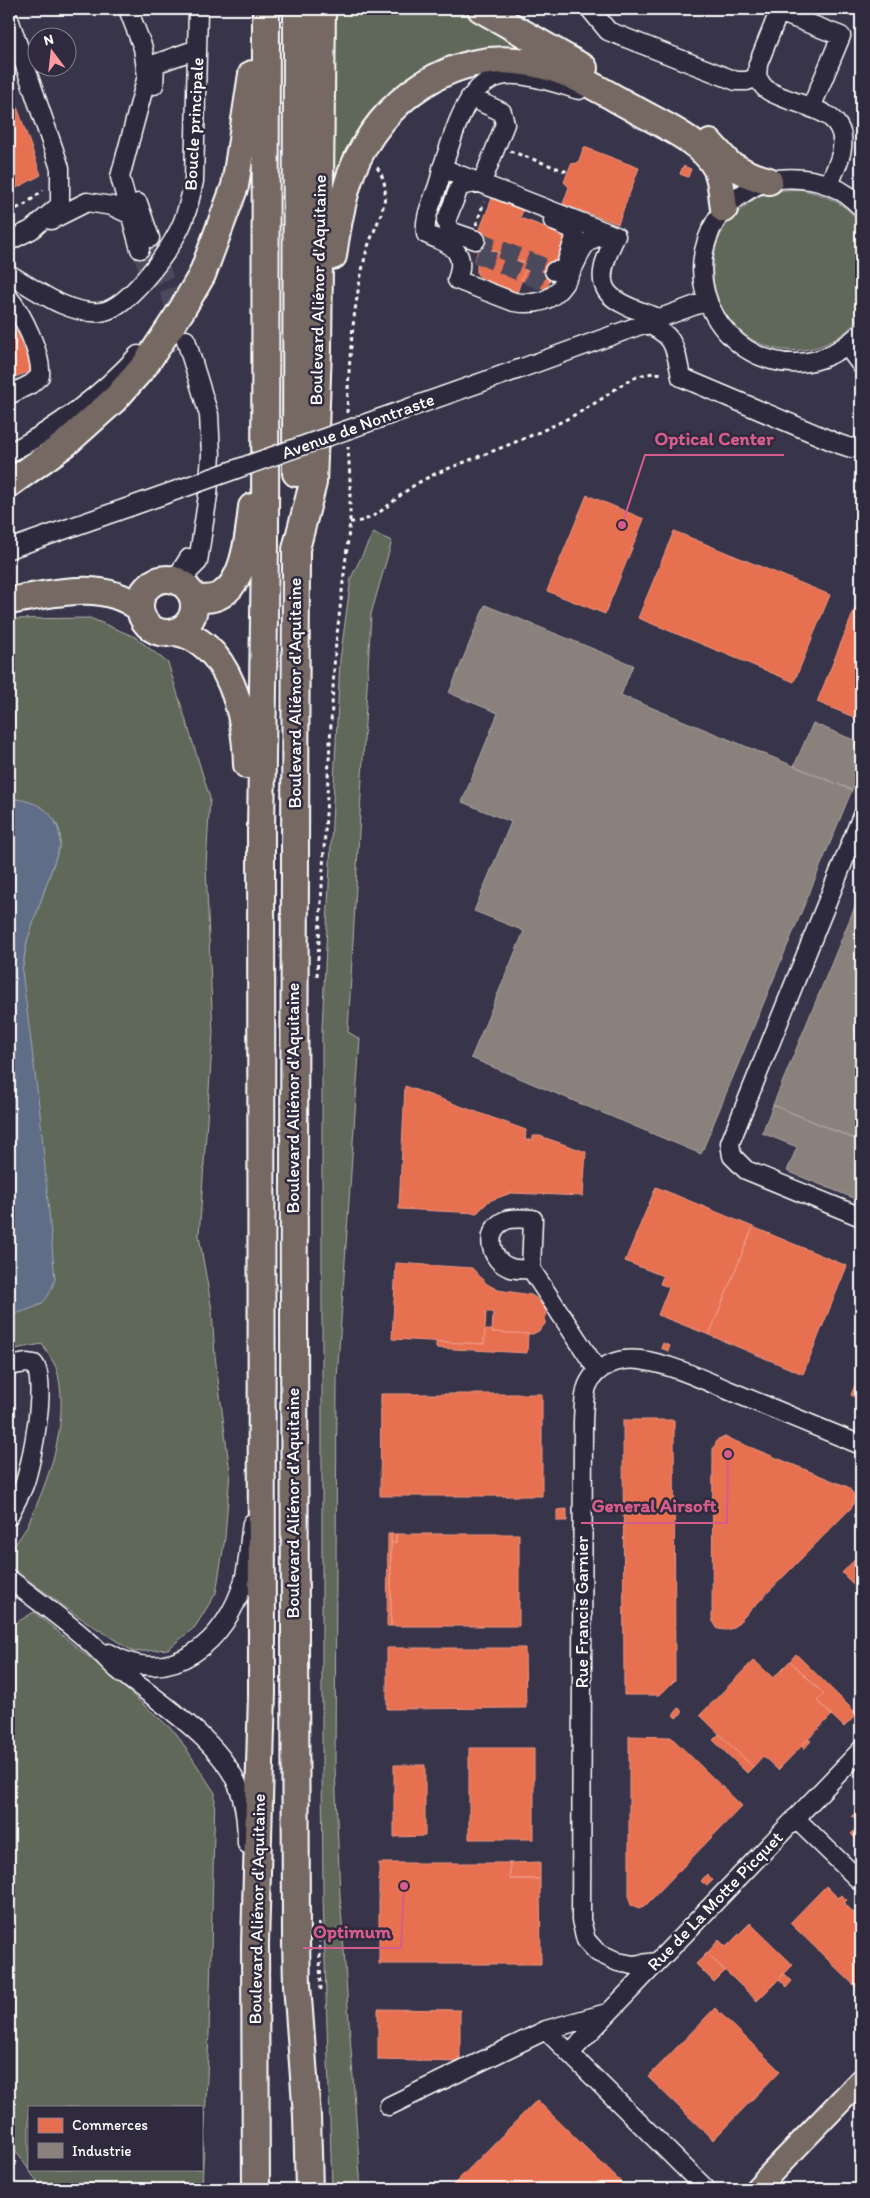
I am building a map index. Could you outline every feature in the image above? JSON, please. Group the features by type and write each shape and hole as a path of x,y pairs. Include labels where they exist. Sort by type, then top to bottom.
{"highway":[{"path":"9,484 65,444 115,400 145,365 182,311 202,276 235,186 246,123 261,9"},
{"name":"Boulevard Aliénor d'Aquitaine","path":"256,2189 255,1944 262,1693 261,831 266,415 266,9"},
{"path":"296,549 297,9"},
{"name":"Boulevard Aliénor d'Aquitaine","path":"309,2189 308,2116 297,1985 292,1440 296,549 313,483 318,350 322,9"},
{"path":"481,9 700,134 729,164 769,180"},
{"path":"318,350 338,221 345,191 360,155 383,119 414,88 450,70 471,63 496,59 532,63 569,74 691,142 710,158 719,176 724,209"},
{"path":"261,831 248,807 247,738 240,707 227,677 205,644 192,636 175,632 158,632 151,628 141,616 139,608 144,590 151,583 182,586 202,600 218,598 234,584 244,558 261,434 266,415"},
{"path":"175,632 183,628 193,615 182,586"},
{"path":"9,601 64,592 94,590 120,595 139,608"},
{"path":"295,2189 297,1985"}],"main road":[{"path":"756,2189 861,2080"},
{"path":"778,2189 861,2103"}],"street":[{"path":"128,9 143,48 147,76 120,177 131,219 145,244 129,176 153,89 155,64 197,49"},
{"name":"Boucle principale","path":"9,274 69,307 100,312 114,308 131,295 178,233 188,207 194,181 198,9"},
{"path":"590,9 608,31 736,81 747,81 757,77"},
{"path":"811,108 841,36 780,10 758,64 757,77 766,89 772,93 830,116 839,127 842,148 829,184"},
{"path":"9,19 60,168 60,205 31,230"},
{"path":"471,251 448,244 426,234 424,222 463,110 478,86 486,80 497,76 516,74 621,102"},
{"path":"470,98 502,112 505,124 482,182"},
{"path":"442,168 519,196 616,236"},
{"path":"861,206 851,196 829,184 799,177 769,180 744,191 724,209 710,229 703,252 701,277 706,301 720,326 741,346 766,358 794,362 823,358 847,346 861,333"},
{"path":"471,251 450,231 446,221 459,188 464,185 482,182"},
{"path":"519,196 528,211 568,226 575,233 576,237 565,267 556,278"},
{"path":"9,241 88,202 112,206 131,219"},
{"path":"556,278 583,247 593,239 616,236"},
{"path":"616,236 603,265 604,286 608,295 616,302 651,321 667,335 676,356 681,377 839,444 851,448 861,446"},
{"path":"9,454 56,426 102,391 138,356 176,304 215,238"},
{"path":"471,251 457,280 514,302 523,303 548,300 559,292 556,278"},
{"path":"9,298 20,312 28,328 40,368 40,376 31,384 9,395"},
{"name":"Avenue de Nontraste","path":"9,549 706,301"},
{"path":"181,345 209,415 211,455 208,495 198,562 189,571 182,586"},
{"path":"847,346 861,365"},
{"path":"861,818 730,1143 732,1156 746,1170 861,1217"},
{"path":"531,1269 598,1371 619,1361 640,1360 671,1368 861,1445"},
{"path":"9,1366 26,1363 34,1364 38,1368 39,1407 31,1461 24,1485 9,1516"},
{"name":"Rue Francis Garnier","path":"598,1371 584,1390 583,1422 581,1920 586,1940 596,1952 618,1962 634,1965 657,1962"},
{"path":"88,1641 121,1660 153,1665 169,1664 184,1659 212,1639 229,1615 244,1580 262,1440"},
{"path":"9,1579 88,1641 115,1667 174,1711 205,1740 229,1770 242,1797 247,1835 255,1944"},
{"name":"Rue de La Motte Picquet","path":"570,2053 861,1750"},
{"path":"795,1818 861,1882"},
{"path":"389,2106 546,2030 608,2013"},
{"path":"546,2030 706,2189"}],"path":[{"path":"347,415 349,358 354,313 366,252 385,196 385,188 380,171 375,165 360,155"},
{"path":"350,522 357,522 368,518 382,510 404,491 433,475 552,425 593,404 636,376 653,372 681,377"},
{"path":"317,984 335,652 350,522 350,478 347,444"},
{"path":"319,1919 321,1999"}],"green space":[{"path":"333,9 459,9 538,53 445,62 332,195"},
{"path":"799,189 833,200 848,210 860,225 862,240 861,314 843,334 820,346 796,350 773,348 751,339 734,325 721,306 714,283 714,256 716,245 723,229 746,205 766,193"},
{"path":"373,533 392,541 371,614 348,1032 360,1039 337,1379 335,1767 340,1895 361,2189 332,2189 323,1896 322,1028 340,660 351,578"},
{"path":"90,618 135,637 168,663 210,798 206,866 213,1033 199,1236 212,1310 215,1356 230,1472 225,1538 216,1593 195,1627 168,1649 134,1652 76,1615 9,1566 9,1559 13,1549 27,1526 43,1490 55,1452 61,1413 61,1393 57,1370 42,1344 9,1350 9,1316 42,1304 22,971 27,941 60,845 60,831 56,822 45,811 24,801 9,798 9,619"},
{"path":"34,1612 176,1733 215,1793 209,2033 202,2189 42,2189 29,2170 202,2170 202,2106 28,2106 28,2169 9,2141 9,1627"}],"water":[{"path":"9,798 30,802 46,810 56,824 60,845 27,941 22,971 40,1113 55,1279 52,1289 44,1301 33,1308 9,1316"}],"building: Commerces":[{"path":"9,84 41,175 9,192"},
{"path":"584,147 639,168 618,224 563,204 569,187 564,182 571,164 578,163"},
{"path":"683,166 691,169 688,177 680,174"},
{"path":"493,196 524,207 520,218 567,235 553,274 474,244"},
{"path":"480,245 537,267 535,274 525,270 517,293 486,282 477,274 477,263 474,262"},
{"path":"537,267 552,273 546,289 521,280 525,270 535,274"},
{"path":"17,331 32,371 9,379 9,335"},
{"path":"587,495 644,519 605,614 547,591"},
{"path":"674,531 830,595 794,682 638,618"},
{"path":"856,606 861,608 861,720 817,702"},
{"path":"405,1086 526,1130 525,1140 533,1140 533,1136 540,1136 586,1152 583,1196 511,1193 489,1201 477,1213 399,1209"},
{"path":"656,1187 753,1227 709,1335 658,1315 669,1287 660,1284 663,1276 625,1261"},
{"path":"753,1227 847,1266 803,1374 709,1335"},
{"path":"396,1263 472,1268 487,1284 498,1290 531,1295 536,1298 546,1312 545,1324 533,1334 492,1332 493,1312 486,1312 484,1344 392,1339"},
{"path":"485,1330 528,1334 527,1353 436,1348 436,1342 484,1344"},
{"path":"663,1343 670,1346 668,1351 661,1348"},
{"path":"861,1371 861,1400 851,1395"},
{"path":"381,1394 542,1394 542,1496 380,1496"},
{"path":"623,1420 674,1420 675,1680 660,1695 624,1695"},
{"path":"725,1437 848,1487 855,1496 852,1507 733,1628 726,1630 718,1629 712,1620 713,1449 718,1439"},
{"path":"567,1509 567,1521 557,1521 557,1510"},
{"path":"388,1534 391,1534 391,1626 387,1626"},
{"path":"391,1534 396,1534 396,1543 391,1543"},
{"path":"396,1534 519,1534 519,1626 391,1626 391,1543 396,1543"},
{"path":"861,1553 861,1592 842,1573"},
{"path":"387,1648 525,1648 526,1708 387,1709"},
{"path":"796,1654 857,1714 844,1727 817,1701 824,1694 790,1661"},
{"path":"754,1660 773,1678 790,1661 824,1694 817,1701 832,1715 778,1770 763,1756 753,1767 700,1715"},
{"path":"679,1708 683,1712 676,1718 673,1715"},
{"path":"719,1734 753,1767 747,1773 713,1740"},
{"path":"629,1736 671,1737 742,1806 646,1905 639,1908 631,1905 629,1899"},
{"path":"808,1739 811,1741 804,1749 801,1746"},
{"path":"469,1748 534,1748 534,1839 469,1839"},
{"path":"394,1765 425,1765 425,1836 394,1837"},
{"path":"861,1806 861,1824 852,1816"},
{"path":"861,1824 861,1844 851,1834"},
{"path":"540,1862 540,1879 510,1879 510,1863"},
{"path":"379,1863 510,1863 510,1879 540,1879 541,1964 379,1964"},
{"path":"707,1874 713,1880 707,1886 701,1881"},
{"path":"826,1886 838,1898 841,1895 847,1900 844,1903 861,1920 861,1988 859,1990 790,1923"},
{"path":"750,1923 793,1965 757,2001 707,1953 719,1940 726,1947"},
{"path":"707,1953 725,1971 714,1982 696,1964"},
{"path":"784,1973 792,1981 787,1987 779,1979"},
{"path":"715,2008 780,2071 713,2140 648,2077"},
{"path":"378,2009 460,2010 460,2062 378,2060"},
{"path":"537,2100 591,2153 628,2189 449,2189"}],"building: Industrie":[{"path":"485,605 633,665 621,695 852,790 701,1154 471,1058 524,931 474,911 511,822 462,802 498,713 449,693"},
{"path":"813,723 861,743 861,767 852,790 794,766"},
{"path":"861,892 861,1126 856,1139 773,1105"},
{"path":"773,1105 861,1142 861,1201 787,1171 797,1147 762,1133"}],"tunnel":[{"path":"150,238 180,323"},
{"path":"476,240 554,271"},
{"path":"140,249 154,286"},
{"path":"477,254 548,284"},
{"path":"167,322 177,350"}],"place":[{"name":"Optical Center","path":"622,525"},
{"name":"General Airsoft","path":"728,1454"},
{"name":"Optimum","path":"404,1886"}]}
